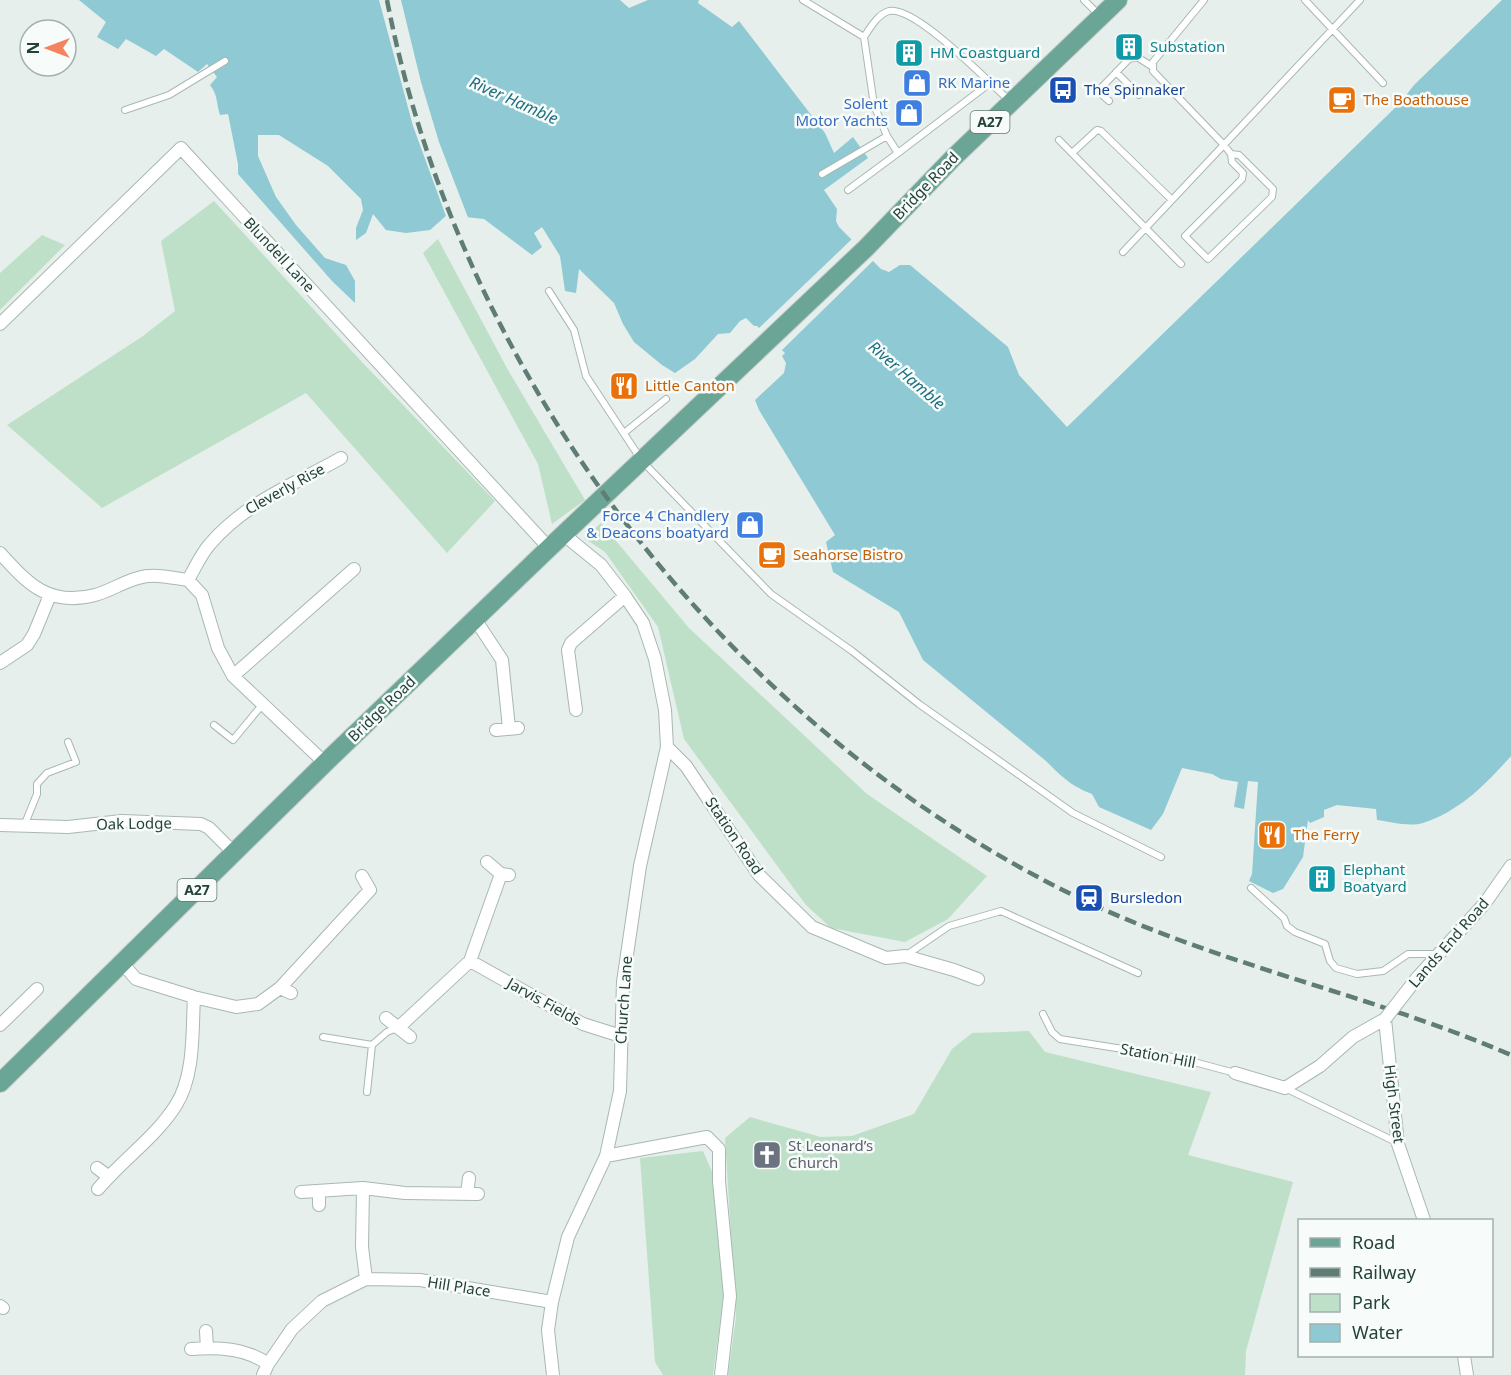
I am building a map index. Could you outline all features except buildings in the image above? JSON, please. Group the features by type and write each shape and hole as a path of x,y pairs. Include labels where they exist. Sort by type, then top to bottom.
{"main road":[{"name":"Bridge Road","path":"0,1083 326,763 563,534 866,248 952,159 1118,0"}],"street":[{"name":"Blundell Lane","path":"0,324 181,148 549,548"},
{"name":"Cleverly Rise","path":"188,580 208,545 243,512 342,458"},
{"name":"Church Lane","path":"563,534 601,565 643,623 655,659 665,710 667,747 640,866 623,982 620,1091 606,1156"},
{"path":"0,553 31,585 50,595 68,598 95,595 138,577 153,575 188,580 202,595 218,648 233,676 326,763"},
{"path":"233,676 354,569"},
{"path":"0,663 27,645 50,595"},
{"path":"576,710 568,650 571,643 625,596"},
{"path":"475,619 502,660 508,729"},
{"name":"Station Road","path":"667,747 686,765 759,875 812,927 886,958 905,956"},
{"name":"Oak Lodge","path":"0,825 68,827 122,821 201,824 209,828 234,853"},
{"path":"398,1028 470,961 505,874 487,862"},
{"name":"Lands End Road","path":"1385,1019 1485,903 1511,866"},
{"path":"123,964 136,980 236,1007 258,1004 285,991 370,890 362,876"},
{"path":"905,956 978,979"},
{"name":"Jarvis Fields","path":"470,961 583,1024 621,1036"},
{"path":"0,1025 37,989"},
{"path":"98,1189 108,1176 162,1124 177,1104 188,1073 194,997"},
{"path":"386,1018 410,1037"},
{"path":"1285,1088 1320,1066 1353,1037 1385,1019"},
{"name":"High Street","path":"1385,1019 1398,1144 1423,1219"},
{"name":"Station Hill","path":"1235,1073 1285,1088"},
{"path":"554,1375 548,1330 552,1302 568,1237 606,1156 707,1137 719,1149 719,1181 730,1296 721,1375"},
{"path":"97,1168 108,1176"},
{"path":"301,1192 363,1188 405,1193 472,1194 469,1178"},
{"path":"363,1188 362,1247 366,1279"},
{"path":"319,1192 319,1205"},
{"name":"Hill Place","path":"191,1349 237,1350 257,1355 266,1369 292,1329 322,1301 366,1279 420,1280 552,1302"},
{"path":"206,1331 207,1348"},
{"path":"1464,1357 1467,1375"}],"lane":[{"path":"803,0 864,37"},
{"path":"1083,0 1101,17"},
{"path":"1204,0 1156,58 1153,67 1154,75 1232,154 1239,155 1273,189 1272,197 1208,259 1185,236 1244,177 1232,162 1232,154"},
{"path":"1305,0 1383,83"},
{"path":"1123,252 1360,0"},
{"path":"898,153 886,136 874,105 864,37 874,22 886,11 898,10 925,24 1011,102"},
{"path":"1109,101 1098,91 1129,59 1137,57 1153,67"},
{"path":"125,110 169,95 225,61"},
{"path":"1116,72 1138,95"},
{"path":"848,190 990,83"},
{"path":"1072,153 1093,132 1101,131 1172,200"},
{"path":"822,174 886,136"},
{"path":"1059,140 1181,264"},
{"path":"549,291 574,330 586,376 642,461 771,594 852,651 919,704 1073,813 1161,857"},
{"path":"624,433 666,399"},
{"path":"214,725 233,740 262,705"},
{"path":"23,826 37,794 37,784 47,773 76,762 68,742"},
{"path":"1251,888 1284,918 1287,926 1295,932 1325,944 1330,961 1336,968 1358,974 1383,971 1408,954 1439,954"},
{"path":"905,956 949,926 1001,911 1138,973"},
{"name":"Station Hill","path":"1043,1014 1052,1032 1060,1039 1179,1058 1235,1073"},
{"path":"367,1092 372,1045 387,1032 398,1028"},
{"path":"323,1037 372,1045"},
{"name":"Station Hill","path":"1285,1088 1398,1144"}],"green space":[{"path":"214,201 361,361 495,501 447,553 306,393 102,508 7,425 143,336 175,311 161,241"},
{"path":"42,235 65,245 0,310 0,273"},
{"path":"438,239 508,370 585,500 552,524 538,464 423,253"},
{"path":"601,523 689,628 867,794 987,876 948,919 905,942 831,928 806,905 684,739 658,627 605,552 584,538"},
{"path":"1029,1031 1045,1052 1211,1092 1188,1155 1293,1182 1246,1351 1245,1375 728,1375 736,1317 725,1138 750,1117 821,1137 852,1136 914,1114 952,1049 972,1033"},
{"path":"703,1151 713,1174 724,1293 713,1375 663,1375 655,1362 640,1158"}],"water":[{"name":"River Hamble","path":"79,0 620,0 629,8 648,0 699,0 698,3 732,27 739,21 825,133 834,153 853,137 868,158 824,190 837,209 836,221 839,227 881,269 889,272 900,265 910,265 1008,347 1019,375 1067,427 1400,103 1414,85 1502,0 1511,0 1511,756 1472,796 1449,811 1423,823 1406,824 1377,820 1376,809 1337,805 1324,810 1324,817 1310,823 1308,820 1303,857 1283,889 1273,893 1249,881 1252,874 1258,782 1248,781 1244,809 1234,807 1238,782 1182,768 1163,814 1151,830 1099,807 1092,794 1067,780 923,660 899,612 833,572 826,542 835,535 755,400 784,373 786,363 782,356 785,353 757,326 746,318 740,321 730,333 718,334 695,359 675,373 634,342 614,303 579,269 576,293 565,291 560,256 542,227 534,233 542,247 532,255 484,219 447,215 430,230 406,233 386,230 373,214 366,233 356,240 356,228 363,210 361,199 328,166 279,135 258,135 258,156 276,197 296,225 325,258 346,265 355,281 355,303 332,281 238,174 228,114 220,115 216,96 210,85 217,77 207,64 198,72 164,49 156,56 126,39 118,49 97,37 106,22"}],"pier":[{"path":"379,0 401,0 421,82 439,142 469,220 447,219 413,126"},
{"path":"854,237 875,259 780,352 758,329"}],"railway":[{"path":"387,0 424,141 477,277 546,407 630,528 726,640 834,740 952,827 1079,898 1185,942 1404,1014 1511,1055"}],"place":[{"name":"Substation","path":"1129,47"},
{"name":"HM Coastguard","path":"909,53"},
{"name":"RK Marine","path":"917,83"},
{"name":"The Spinnaker","path":"1063,90"},
{"name":"The Boathouse","path":"1342,100"},
{"name":"Solent Motor Yachts","path":"909,113"},
{"name":"Little Canton","path":"624,386"},
{"name":"Force 4 Chandlery & Deacons boatyard","path":"750,525"},
{"name":"Seahorse Bistro","path":"772,555"},
{"name":"The Ferry","path":"1272,835"},
{"name":"Elephant Boatyard","path":"1322,879"},
{"name":"Bursledon","path":"1089,898"},
{"name":"St Leonard’s Church","path":"767,1155"}]}
